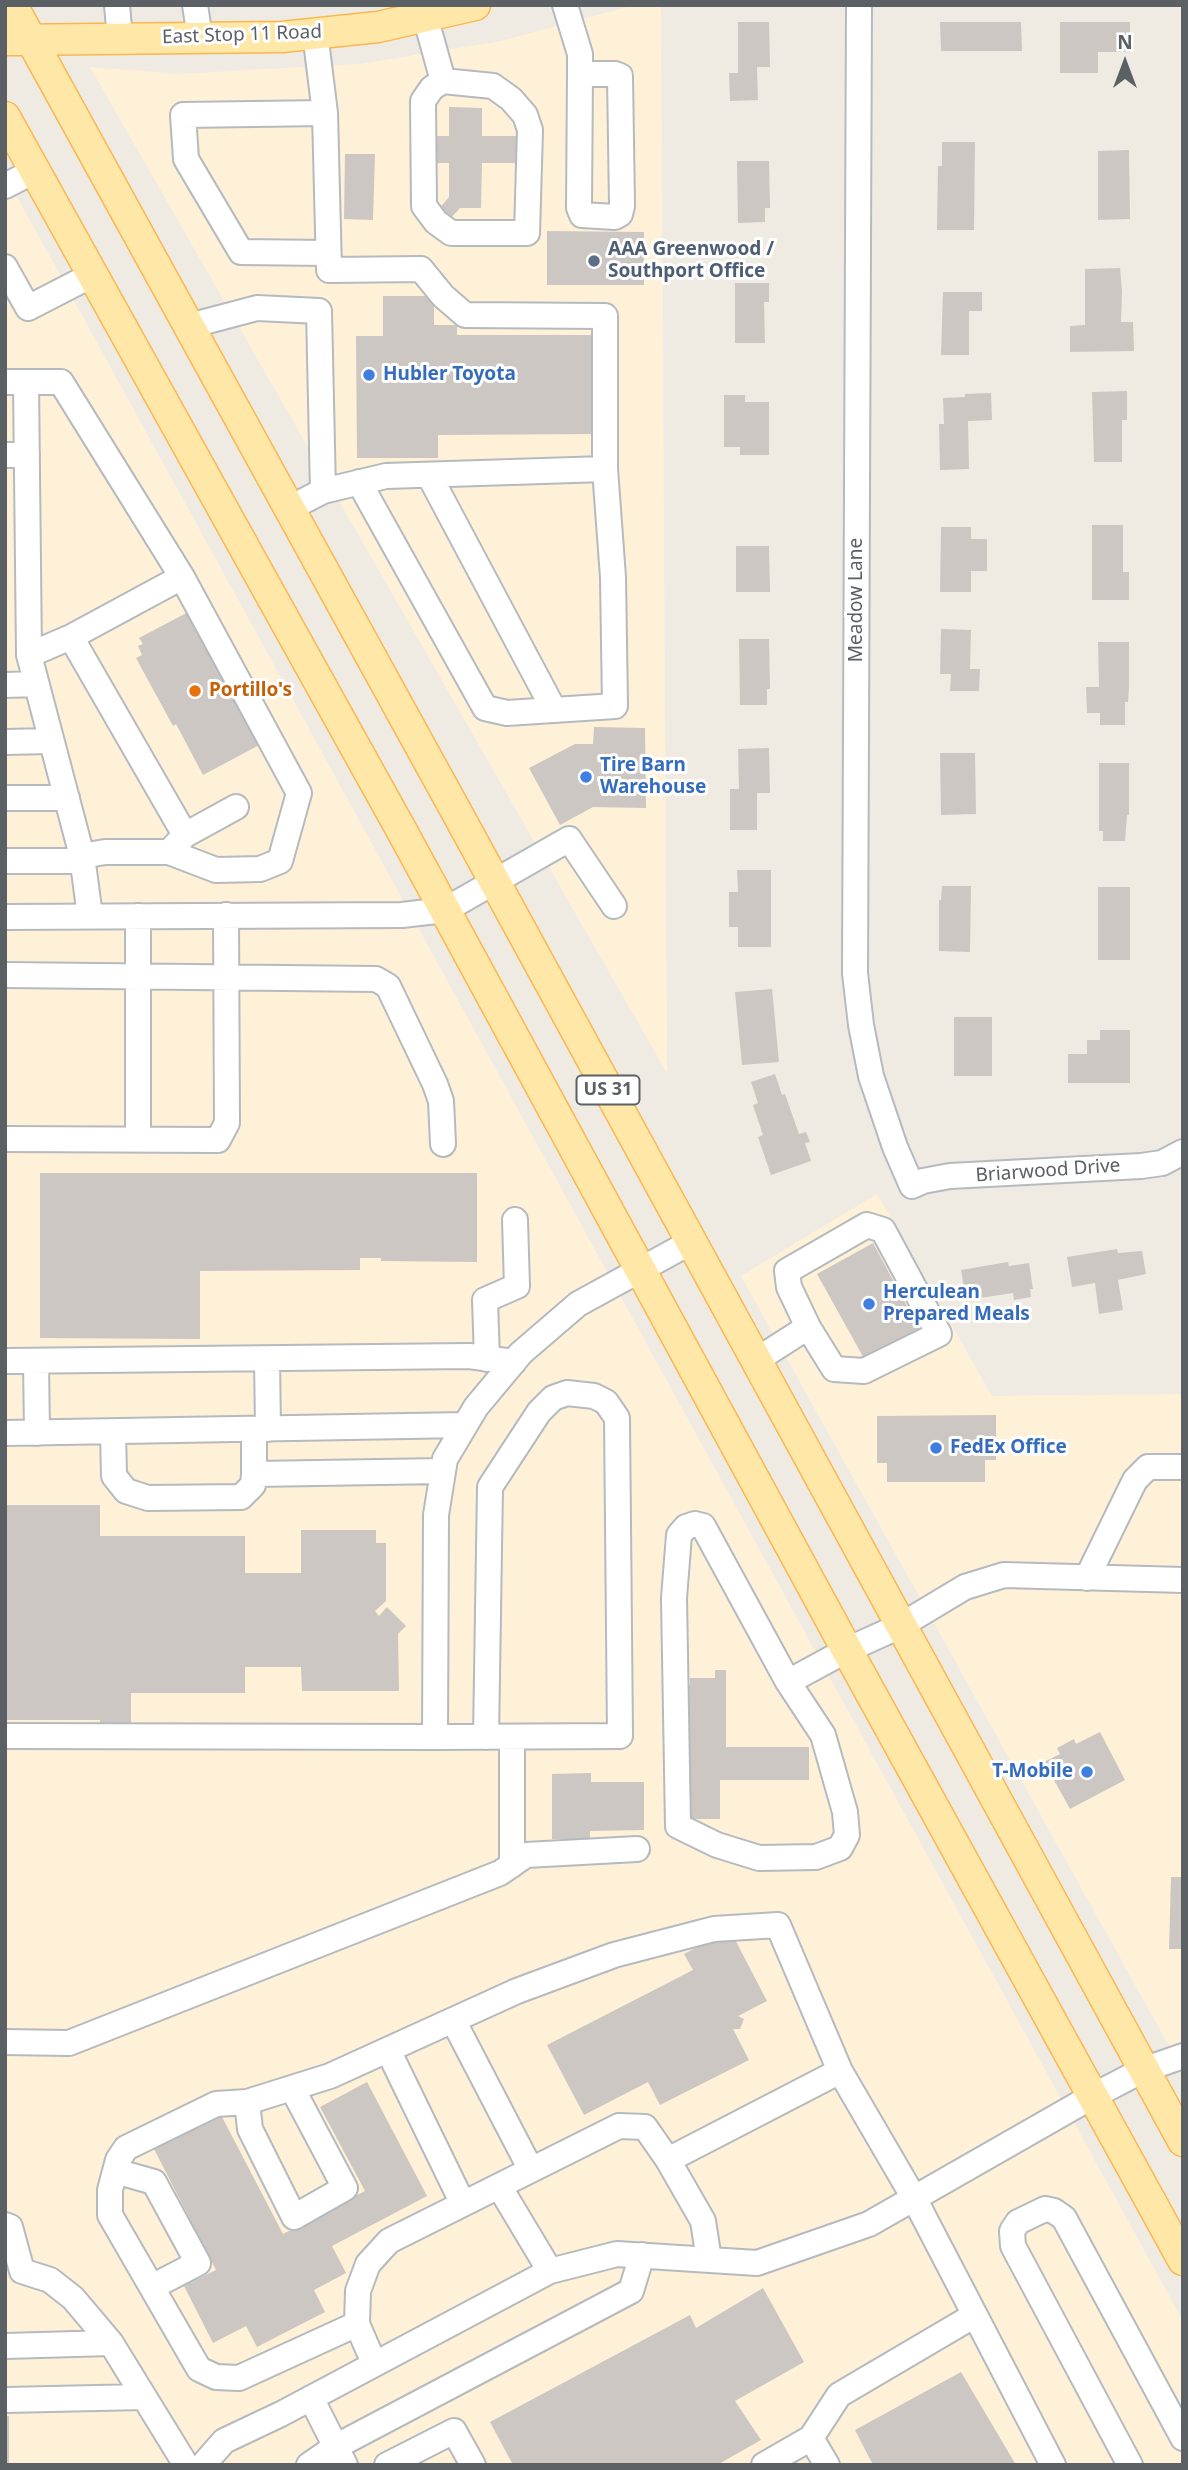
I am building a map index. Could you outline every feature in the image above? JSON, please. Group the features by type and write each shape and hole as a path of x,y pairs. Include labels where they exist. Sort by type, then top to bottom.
{"main road":[{"name":"US 31","path":"12,5 18,40 189,326 1183,2141"},
{"name":"East Stop 11 Road","path":"18,40 282,37 378,27 475,5"},
{"name":"US 31","path":"5,117 445,910 847,1650 1183,2260"}],"street":[{"path":"117,5 120,39"},
{"path":"195,5 200,38"},
{"path":"565,5 578,43 579,208 582,215 615,217 620,214 622,206 620,76 580,74"},
{"name":"Meadow Lane","path":"859,5 855,973 861,1025 872,1076 895,1147 912,1186"},
{"path":"425,16 443,81"},
{"path":"315,33 325,113 328,262 319,311 323,491"},
{"path":"443,81 493,86 511,99 525,116 530,130 527,233 451,233 436,222 424,206 424,101 432,88 443,81"},
{"path":"325,113 183,116 186,159 241,252 421,269 443,296 465,315 605,316 605,469 613,577 615,706 507,713 485,708 359,482"},
{"path":"5,186 34,171"},
{"path":"5,267 28,308 92,275"},
{"path":"189,326 257,309 319,311"},
{"path":"71,637 177,843 216,870 260,869 280,861 299,793 182,577 61,382 16,382 17,627 29,655 83,858 90,916"},
{"path":"289,508 323,491 386,476 605,469"},
{"path":"429,475 554,710"},
{"path":"29,655 71,637 182,577"},
{"path":"5,685 36,684"},
{"path":"5,742 51,741"},
{"path":"5,798 67,798"},
{"path":"5,861 83,858 105,852 177,843 236,807"},
{"path":"5,917 402,915 445,910 569,839 614,906"},
{"path":"5,1139 218,1140 227,1123 226,915"},
{"path":"138,916 138,1139"},
{"path":"5,975 376,979 388,986 441,1101 443,1144"},
{"name":"Briarwood Drive","path":"912,1186 950,1176 1141,1166 1162,1163 1183,1152"},
{"path":"487,1359 485,1300 517,1286 515,1220"},
{"path":"867,1226 883,1230 939,1334 864,1371 834,1370 807,1327 789,1287 787,1271 867,1226"},
{"path":"435,1737 436,1515 444,1459 476,1406 514,1362 578,1304 691,1242"},
{"path":"755,1360 807,1327"},
{"path":"5,1361 469,1356 514,1362"},
{"path":"113,1432 114,1476 126,1491 148,1498 241,1497 253,1485 267,1359"},
{"path":"36,1360 37,1433"},
{"path":"5,1736 435,1737 486,1737 513,1737 620,1736 617,1418 607,1402 594,1396 567,1393 553,1398 539,1412 490,1487 486,1737"},
{"path":"5,1433 465,1425"},
{"path":"1087,1577 1135,1480 1149,1467 1183,1467"},
{"path":"254,1474 443,1471"},
{"path":"695,1524 703,1526 788,1682 823,1735 845,1812 846,1835 840,1848 816,1857 759,1858 717,1845 678,1826 674,1598 677,1544 679,1535 686,1527 695,1524"},
{"path":"788,1682 847,1650 900,1626 965,1587 1004,1574 1183,1580"},
{"path":"512,1865 513,1737"},
{"path":"5,2042 69,2043 487,1878 526,1856 637,1849"},
{"path":"357,2324 239,2378 216,2377 199,2369 110,2215 110,2190 118,2160 126,2148 216,2104 247,2102 330,2076 517,1991 614,1955 714,1929 778,1925 840,2071 914,2198 1053,2465"},
{"path":"453,2020 531,2170"},
{"path":"388,2050 463,2204"},
{"path":"203,2465 224,2441 312,2398 550,2271 617,2253 757,2263 869,2224 1093,2096 1143,2070 1183,2056"},
{"path":"668,2160 840,2071"},
{"path":"247,2102 250,2129 294,2217 345,2188 292,2088"},
{"path":"374,2363 357,2324 358,2291 368,2264 389,2241 619,2126 645,2127 668,2160 703,2221 709,2260"},
{"path":"115,2171 155,2182 198,2263 152,2287"},
{"path":"499,2186 550,2271"},
{"path":"1130,2465 1013,2246 1012,2231 1018,2222 1045,2209 1055,2211 1064,2218 1183,2438"},
{"path":"5,2225 10,2227 22,2271 50,2280 73,2298 111,2343 186,2465"},
{"path":"309,2465 340,2456 631,2291 642,2255"},
{"path":"764,2465 811,2438 839,2395 975,2315"},
{"path":"5,2346 111,2343"},
{"path":"5,2400 144,2397"},
{"path":"312,2398 340,2456"},
{"path":"387,2465 454,2431 473,2465"},
{"path":"811,2438 827,2465"}],"shaded area":[{"path":"635,5 661,5 667,1073 90,67 179,74 360,64 501,41"},
{"path":"5,175 1183,2321 1183,2465 5,2465"},
{"path":"877,1194 992,1396 1183,1394 1183,2071 741,1276"}],"building":[{"path":"738,22 769,22 770,67 757,67 758,100 730,101 729,73 738,73"},
{"path":"940,22 1021,22 1022,51 941,51"},
{"path":"1060,22 1130,22 1130,52 1098,52 1098,73 1060,73"},
{"path":"449,107 482,108 482,136 518,136 518,163 482,163 481,208 460,208 449,220 438,210 449,197 449,163 434,163 435,136 449,136"},
{"path":"942,142 975,142 974,230 937,230 938,166 942,166"},
{"path":"1129,150 1130,219 1098,220 1098,151"},
{"path":"345,154 375,154 373,220 344,219"},
{"path":"737,161 769,161 770,208 765,208 765,222 738,223"},
{"path":"547,231 644,232 644,285 547,285"},
{"path":"1120,268 1121,322 1133,322 1134,351 1070,352 1070,326 1085,325 1085,269"},
{"path":"735,283 769,283 769,302 764,302 765,343 735,343"},
{"path":"943,292 982,292 982,311 969,311 969,355 941,355"},
{"path":"383,296 434,296 434,325 457,325 457,335 593,335 594,434 438,435 438,458 357,458 356,336 383,336"},
{"path":"1127,391 1127,420 1122,420 1122,462 1094,462 1092,392"},
{"path":"991,393 992,420 968,421 969,469 940,470 939,424 944,424 943,398"},
{"path":"724,395 745,395 745,402 769,402 769,455 740,455 740,447 724,447"},
{"path":"1092,525 1123,525 1123,572 1129,572 1129,600 1092,600"},
{"path":"941,527 971,527 971,539 987,539 987,571 971,571 971,592 940,592"},
{"path":"736,546 769,546 770,592 736,592"},
{"name":"Portillo's","path":"192,610 265,742 203,775 136,658 142,655 138,646 143,644 139,638"},
{"path":"941,629 971,630 970,669 980,669 979,691 950,691 951,674 940,674"},
{"path":"739,639 769,639 770,689 767,689 767,705 740,705"},
{"path":"1098,642 1129,642 1129,687 1128,702 1125,702 1125,725 1100,725 1100,713 1087,713 1086,687 1099,687"},
{"path":"594,727 645,728 646,808 593,807 560,825 529,768 575,744 593,744"},
{"path":"769,748 770,793 757,793 757,830 730,830 730,789 739,789 738,749"},
{"path":"940,753 975,753 976,814 941,815"},
{"path":"1099,763 1129,763 1129,815 1125,841 1103,841 1103,831 1099,831"},
{"path":"737,870 771,870 771,947 738,947 738,927 729,927 729,892 738,892"},
{"path":"942,886 971,886 970,952 939,951 939,900"},
{"path":"1098,887 1130,887 1130,960 1098,960"},
{"path":"772,989 779,1062 742,1065 735,992"},
{"path":"954,1017 992,1017 992,1076 954,1076"},
{"path":"1100,1030 1130,1030 1130,1083 1068,1083 1068,1054 1087,1054 1087,1040 1100,1040"},
{"path":"775,1074 799,1134 806,1132 810,1142 805,1143 811,1161 771,1175 758,1137 763,1135 753,1105 758,1103 751,1082"},
{"path":"40,1173 477,1173 477,1262 381,1261 381,1258 360,1258 360,1270 200,1271 200,1339 40,1338"},
{"path":"873,1243 921,1332 866,1362 817,1274"},
{"path":"1117,1249 1118,1253 1142,1251 1146,1274 1118,1280 1123,1310 1099,1314 1095,1283 1072,1287 1067,1257"},
{"path":"1008,1262 1009,1266 1029,1263 1033,1289 1030,1289 1031,1297 1014,1300 1013,1293 966,1300 961,1270"},
{"path":"996,1415 996,1460 985,1460 985,1482 887,1482 887,1463 877,1463 877,1416"},
{"path":"5,1505 100,1505 100,1536 245,1536 245,1573 301,1573 301,1530 376,1530 376,1543 386,1543 386,1601 375,1611 379,1616 387,1607 406,1626 398,1634 399,1691 302,1691 301,1667 245,1667 245,1693 131,1693 131,1724 100,1724 100,1720 5,1720"},
{"path":"715,1670 726,1670 726,1747 809,1747 809,1780 720,1780 720,1819 684,1819 685,1685 690,1685 690,1678 715,1678"},
{"path":"1100,1732 1125,1780 1070,1809 1044,1762 1060,1754 1057,1748 1074,1739 1076,1744"},
{"path":"591,1773 591,1782 644,1782 644,1830 590,1831 590,1839 552,1839 552,1774"},
{"path":"1171,1877 1183,1877 1183,1949 1169,1949"},
{"path":"730,1930 767,2001 738,2016 744,2019 740,2029 733,2029 749,2060 660,2105 648,2082 584,2115 547,2045 693,1970 684,1954"},
{"path":"367,2082 427,2196 332,2246 346,2273 314,2290 325,2312 257,2347 246,2326 213,2343 184,2286 216,2270 154,2149 221,2115 283,2234 365,2191 320,2107"},
{"path":"763,2288 804,2362 735,2401 761,2440 717,2465 513,2465 490,2422 690,2315 696,2328"},
{"path":"961,2372 1016,2465 873,2465 855,2430"},
{"path":"5,2416 9,2416 9,2465 5,2465"}],"place":[{"name":"AAA Greenwood / Southport Office","path":"594,261"},
{"name":"Hubler Toyota","path":"369,375"},
{"name":"Portillo's","path":"195,691"},
{"name":"Tire Barn Warehouse","path":"586,777"},
{"name":"Herculean Prepared Meals","path":"869,1304"},
{"name":"FedEx Office","path":"936,1448"},
{"name":"T-Mobile","path":"1087,1772"}]}
